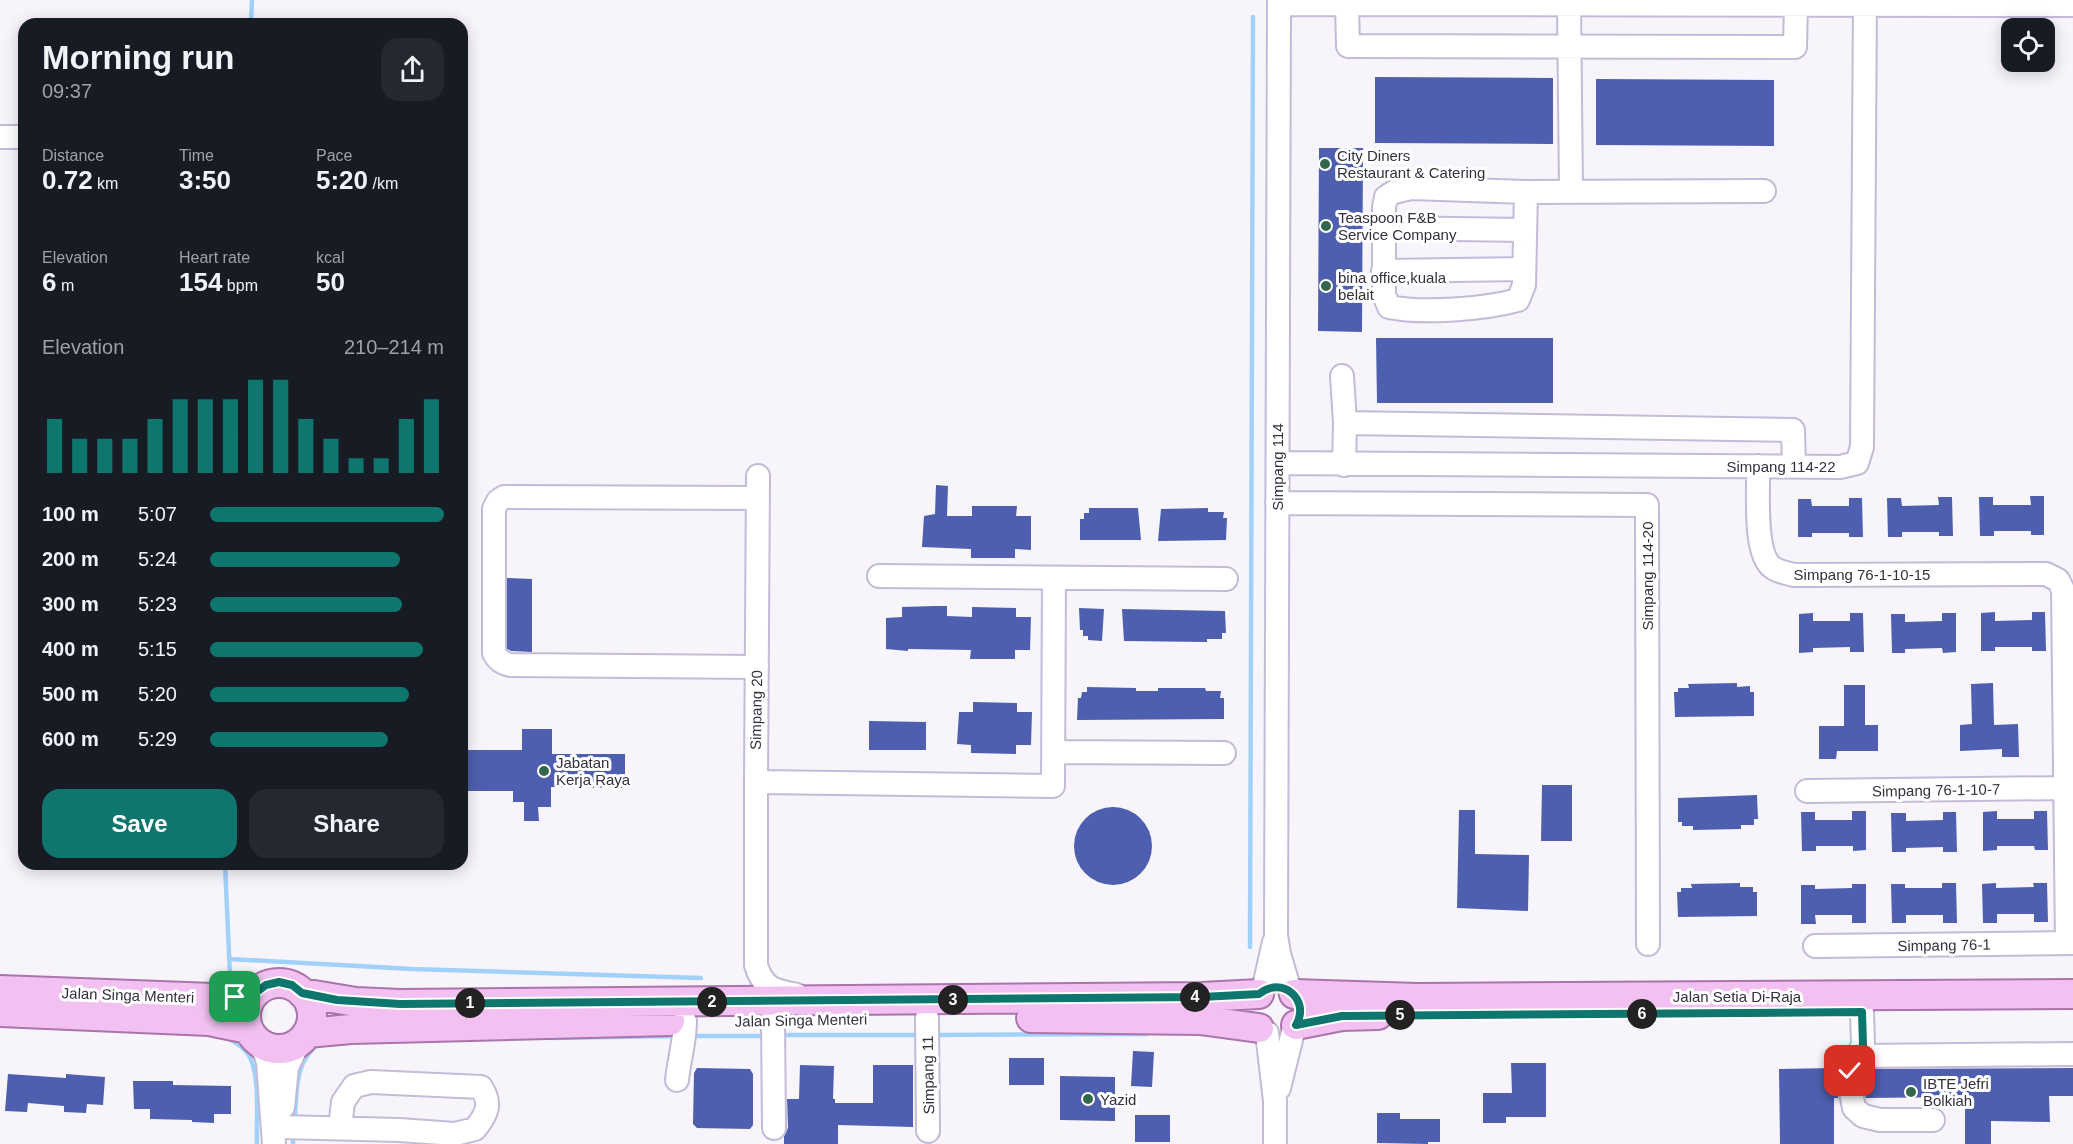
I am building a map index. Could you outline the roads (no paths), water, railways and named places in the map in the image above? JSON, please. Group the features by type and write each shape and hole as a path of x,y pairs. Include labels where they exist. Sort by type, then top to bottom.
{"main road":[{"path":"279,982 292,985 302,993 309,1001 312,1012 312,1023 303,1038 288,1048 276,1049 265,1046 251,1034 245,1016 248,1003 255,993 266,985 279,982"},
{"name":"Jalan Singa Menteri","path":"0,990 213,998 255,993"},
{"name":"Jalan Setia Di-Raja","path":"1277,992 1417,998 2073,994"},
{"name":"Jalan Singa Menteri","path":"303,1038 351,1029 689,1012 832,1001 1202,997 1277,992"},
{"path":"1277,992 1301,1006 1300,1016 1279,1029 1254,1020 1252,1011 1254,1002 1277,992"},
{"name":"Jalan Singa Menteri","path":"302,993 356,1002 689,1012 773,1020 927,1018 1200,1020 1279,1029"},
{"name":"Jalan Setia Di-Raja","path":"1279,1029 1342,1016 2073,1011"},
{"name":"Jalan Singa Menteri","path":"0,1012 209,1021 251,1034"}],"street":[{"path":"1279,2 1569,4 1865,2 2073,5"},
{"name":"Simpang 114","path":"1277,992 1279,954 1276,935 1279,2"},
{"name":"Simpang 114-22","path":"1278,464 1840,467 1857,463 1862,447 1865,2"},
{"path":"1347,4 1348,46 1795,47 1796,3"},
{"path":"1569,4 1571,192"},
{"path":"0,137 18,137"},
{"path":"1526,192 1524,285 1518,300 1498,305 1408,311 1389,307 1384,295 1384,228 1386,197 1394,192 1411,188 1526,192 1764,191"},
{"path":"1384,228 1525,230"},
{"path":"1383,271 1524,268"},
{"path":"1342,376 1345,423 1344,465"},
{"path":"1345,423 1793,430 1794,466"},
{"name":"Simpang 76-1-10-15","path":"1758,466 1760,541 1763,554 1770,567 1780,572 1794,575 2046,574 2058,580 2063,590 2069,712"},
{"name":"Simpang 20","path":"755,943 757,667 758,487 504,497 498,501 494,509 494,653 496,658 503,663 510,665 757,667"},
{"name":"Simpang 114-20","path":"1277,503 1647,506 1648,944"},
{"path":"879,576 1226,579"},
{"path":"756,783 1053,786 1054,578"},
{"path":"2069,712 2065,788 2070,870 2070,943"},
{"path":"1053,752 1224,753"},
{"name":"Simpang 76-1-10-7","path":"1807,791 2065,788"},
{"path":"755,943 759,975 769,988 789,994 832,1001"},
{"path":"677,1080 689,1012 735,990 744,982 750,972 755,943"},
{"name":"Simpang 76-1","path":"1815,946 2070,943"},
{"path":"1862,1012 1863,1045 1850,1071 1854,1108 1863,1116 1880,1120 1933,1120"},
{"name":"Simpang 11","path":"927,1018 928,1131"},
{"path":"773,1020 774,1128"},
{"path":"1275,1144 1279,1029"},
{"path":"251,1034 265,1053 268,1062 278,1138"},
{"path":"278,1138 287,1067 303,1038"},
{"path":"1857,1056 2073,1054"},
{"path":"278,1138 340,1128 455,1134 475,1129 486,1115 487,1097 481,1087 371,1082 354,1086 343,1102 340,1128"}],"waterway":[{"path":"251,18 252,0"},
{"path":"1250,947 1253,17"},
{"path":"225,870 230,976"},
{"path":"229,959 412,969 701,978"},
{"path":"935,1035 1146,1034"},
{"path":"781,1035 920,1035"},
{"path":"551,1038 674,1036"},
{"path":"695,1036 765,1036"},
{"path":"229,1039 248,1054 255,1073 257,1144"},
{"path":"295,1114 301,1067 305,1058 319,1044"}],"place":[{"name":"City Diners Restaurant & Catering","path":"1325,164"},
{"name":"Teaspoon F&B Service Company","path":"1326,226"},
{"name":"bina office,kuala belait","path":"1326,286"},
{"name":"Jabatan Kerja Raya","path":"544,771"},
{"name":"IBTE Jefri Bolkiah","path":"1911,1092"},
{"name":"Yazid","path":"1088,1099"}]}
